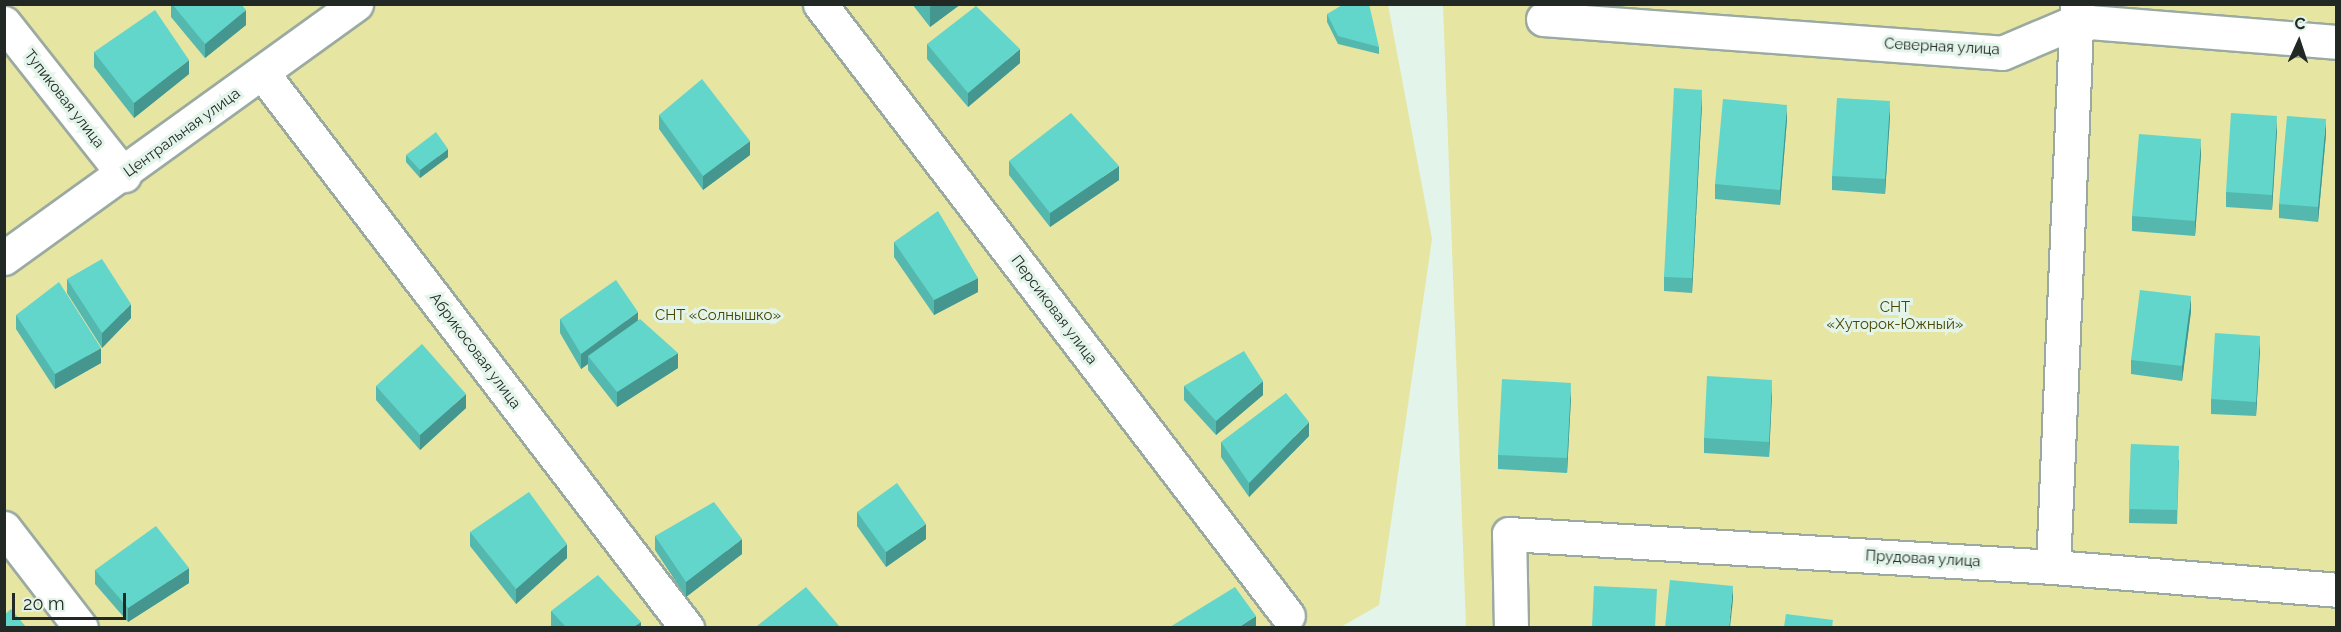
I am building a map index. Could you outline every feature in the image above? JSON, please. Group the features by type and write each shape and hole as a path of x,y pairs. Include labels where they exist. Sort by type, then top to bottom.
{"street":[{"name":"Центральная улица","path":"4,258 124,175 356,4"},
{"name":"Персиковая улица","path":"820,4 1288,616"},
{"name":"Северная улица","path":"1542,19 2002,53 2077,13 2337,42"},
{"path":"2053,567 2077,13"},
{"name":"Тупиковая улица","path":"4,23 124,175"},
{"name":"Абрикосовая улица","path":"263,74 687,627"},
{"path":"4,528 81,627"},
{"name":"Прудовая улица","path":"1511,627 1509,534 2053,567 2337,590"}],"green space":[{"name":"СНТ «Солнышко»","path":"4,5 1388,5 1432,239 1379,605 1339,628 5,627"},
{"name":"СНТ «Хуторок-Южный»","path":"1443,5 2336,5 2336,627 1466,627"}],"building":[{"path":"172,4 241,4 246,10 205,44"},
{"path":"1344,4 1369,4 1379,47 1338,36 1327,14"},
{"path":"976,6 1020,49 968,93 927,44"},
{"path":"155,10 189,60 134,103 94,52"},
{"path":"702,79 750,141 703,176 659,115"},
{"path":"1674,88 1702,90 1692,278 1664,277"},
{"path":"1837,98 1890,101 1885,179 1832,176"},
{"path":"1723,99 1787,105 1780,190 1715,184"},
{"path":"1071,113 1119,166 1050,213 1009,161"},
{"path":"2231,113 2277,116 2272,195 2226,192"},
{"path":"2287,116 2326,119 2318,207 2279,204"},
{"path":"436,132 448,149 420,170 406,155"},
{"path":"2139,134 2201,139 2195,221 2132,216"},
{"path":"938,211 978,278 934,300 894,242"},
{"path":"102,259 131,304 102,333 67,279"},
{"path":"616,280 638,312 581,354 560,319"},
{"path":"59,282 101,348 55,374 16,315"},
{"path":"2140,290 2191,296 2182,366 2131,360"},
{"path":"640,319 678,353 617,392 588,356"},
{"path":"2215,333 2260,336 2256,402 2211,399"},
{"path":"422,344 466,394 420,435 376,386"},
{"path":"1244,351 1263,381 1216,421 1184,386"},
{"path":"1707,376 1772,380 1769,442 1704,438"},
{"path":"1502,379 1571,383 1567,458 1498,455"},
{"path":"1286,393 1309,422 1249,483 1221,442"},
{"path":"2131,444 2179,446 2177,510 2129,509"},
{"path":"897,483 926,524 886,552 857,512"},
{"path":"529,492 567,544 516,589 470,532"},
{"path":"714,502 742,539 686,582 655,536"},
{"path":"156,526 189,568 128,608 95,570"},
{"path":"598,575 641,622 633,627 566,627 551,611"},
{"path":"1670,580 1733,586 1729,627 1665,627"},
{"path":"1594,586 1657,589 1655,627 1592,627"},
{"path":"806,587 840,627 757,626"},
{"path":"1235,587 1256,616 1239,627 1170,627"},
{"path":"11,609 26,627 4,627 4,615"},
{"path":"1786,614 1833,620 1832,627 1784,627"}]}
